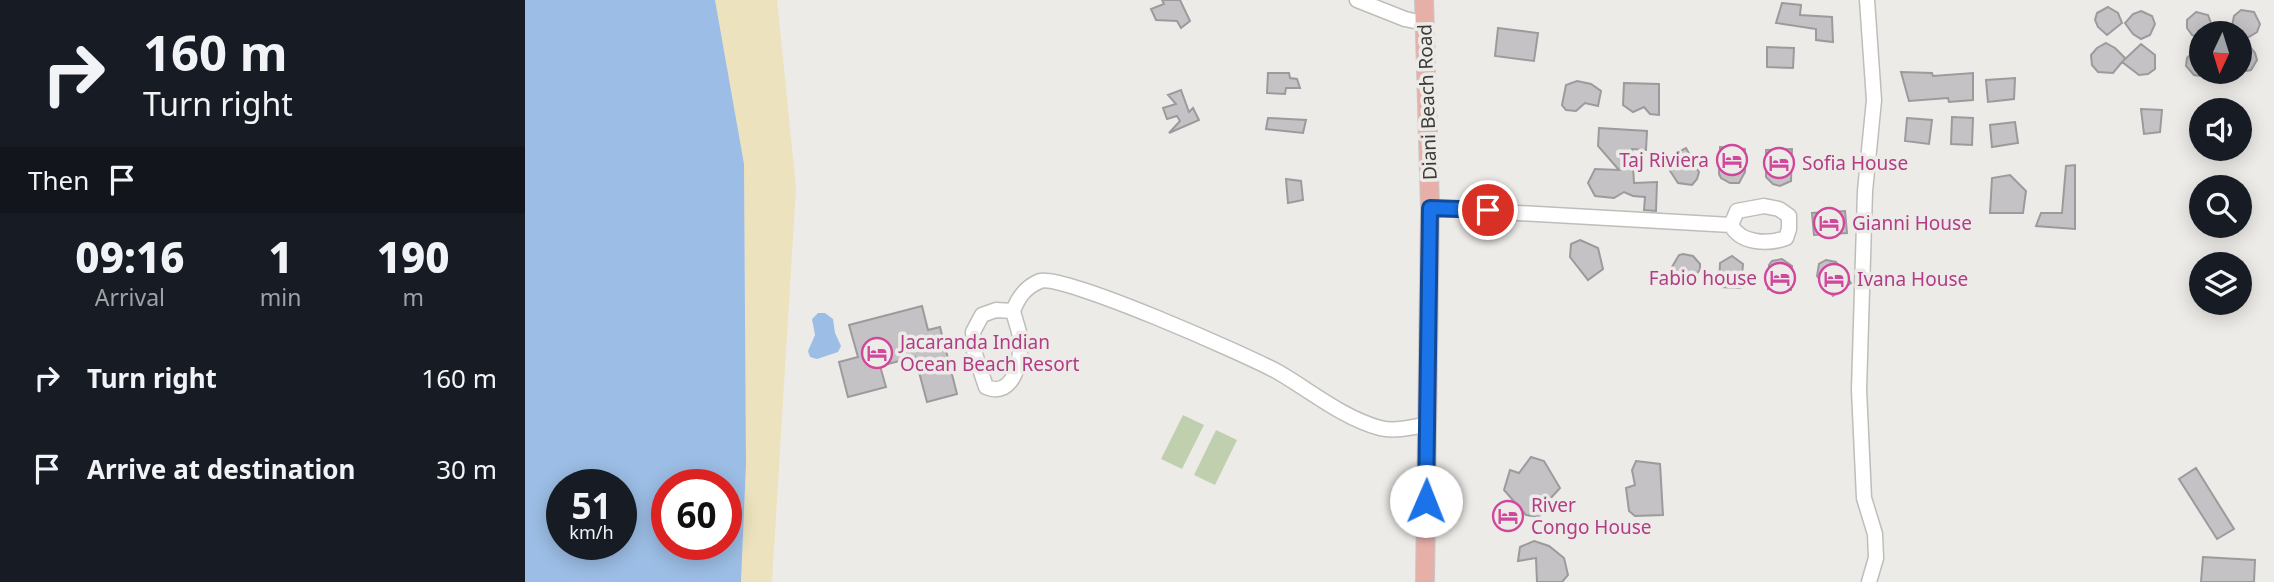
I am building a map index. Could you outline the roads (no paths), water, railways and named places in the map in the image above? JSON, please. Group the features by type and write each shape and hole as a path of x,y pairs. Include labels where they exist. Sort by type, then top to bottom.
{"main road":[{"name":"Diani Beach Road","path":"1424,0 1430,208 1425,582"}],"street":[{"path":"1357,0 1405,19 1424,23"},
{"path":"1867,0 1874,100 1865,191 1859,390 1864,498 1875,534 1876,558 1869,582"},
{"path":"1430,208 1731,225"},
{"path":"1013,311 996,310 982,315 973,332 974,351 986,387 992,389 999,390 1013,378 1021,359 1020,335 1013,311 1020,295 1041,281 1054,281 1126,305 1231,349 1277,372 1335,408 1382,429 1428,424"}],"water":[{"path":"525,0 715,0 744,164 746,465 742,559 742,469 651,469 651,560 742,560 741,582 525,582"},
{"path":"818,313 825,313 833,319 841,346 838,352 817,359 810,357 808,351 815,335 812,319"}],"place":[{"name":"Taj Riviera","path":"1732,160"},
{"name":"Sofia House","path":"1779,163"},
{"name":"Gianni House","path":"1829,223"},
{"name":"Fabio house","path":"1780,278"},
{"name":"Ivana House","path":"1834,279"},
{"name":"Jacaranda Indian Ocean Beach Resort","path":"877,353"},
{"name":"River Congo House","path":"1508,516"}]}
